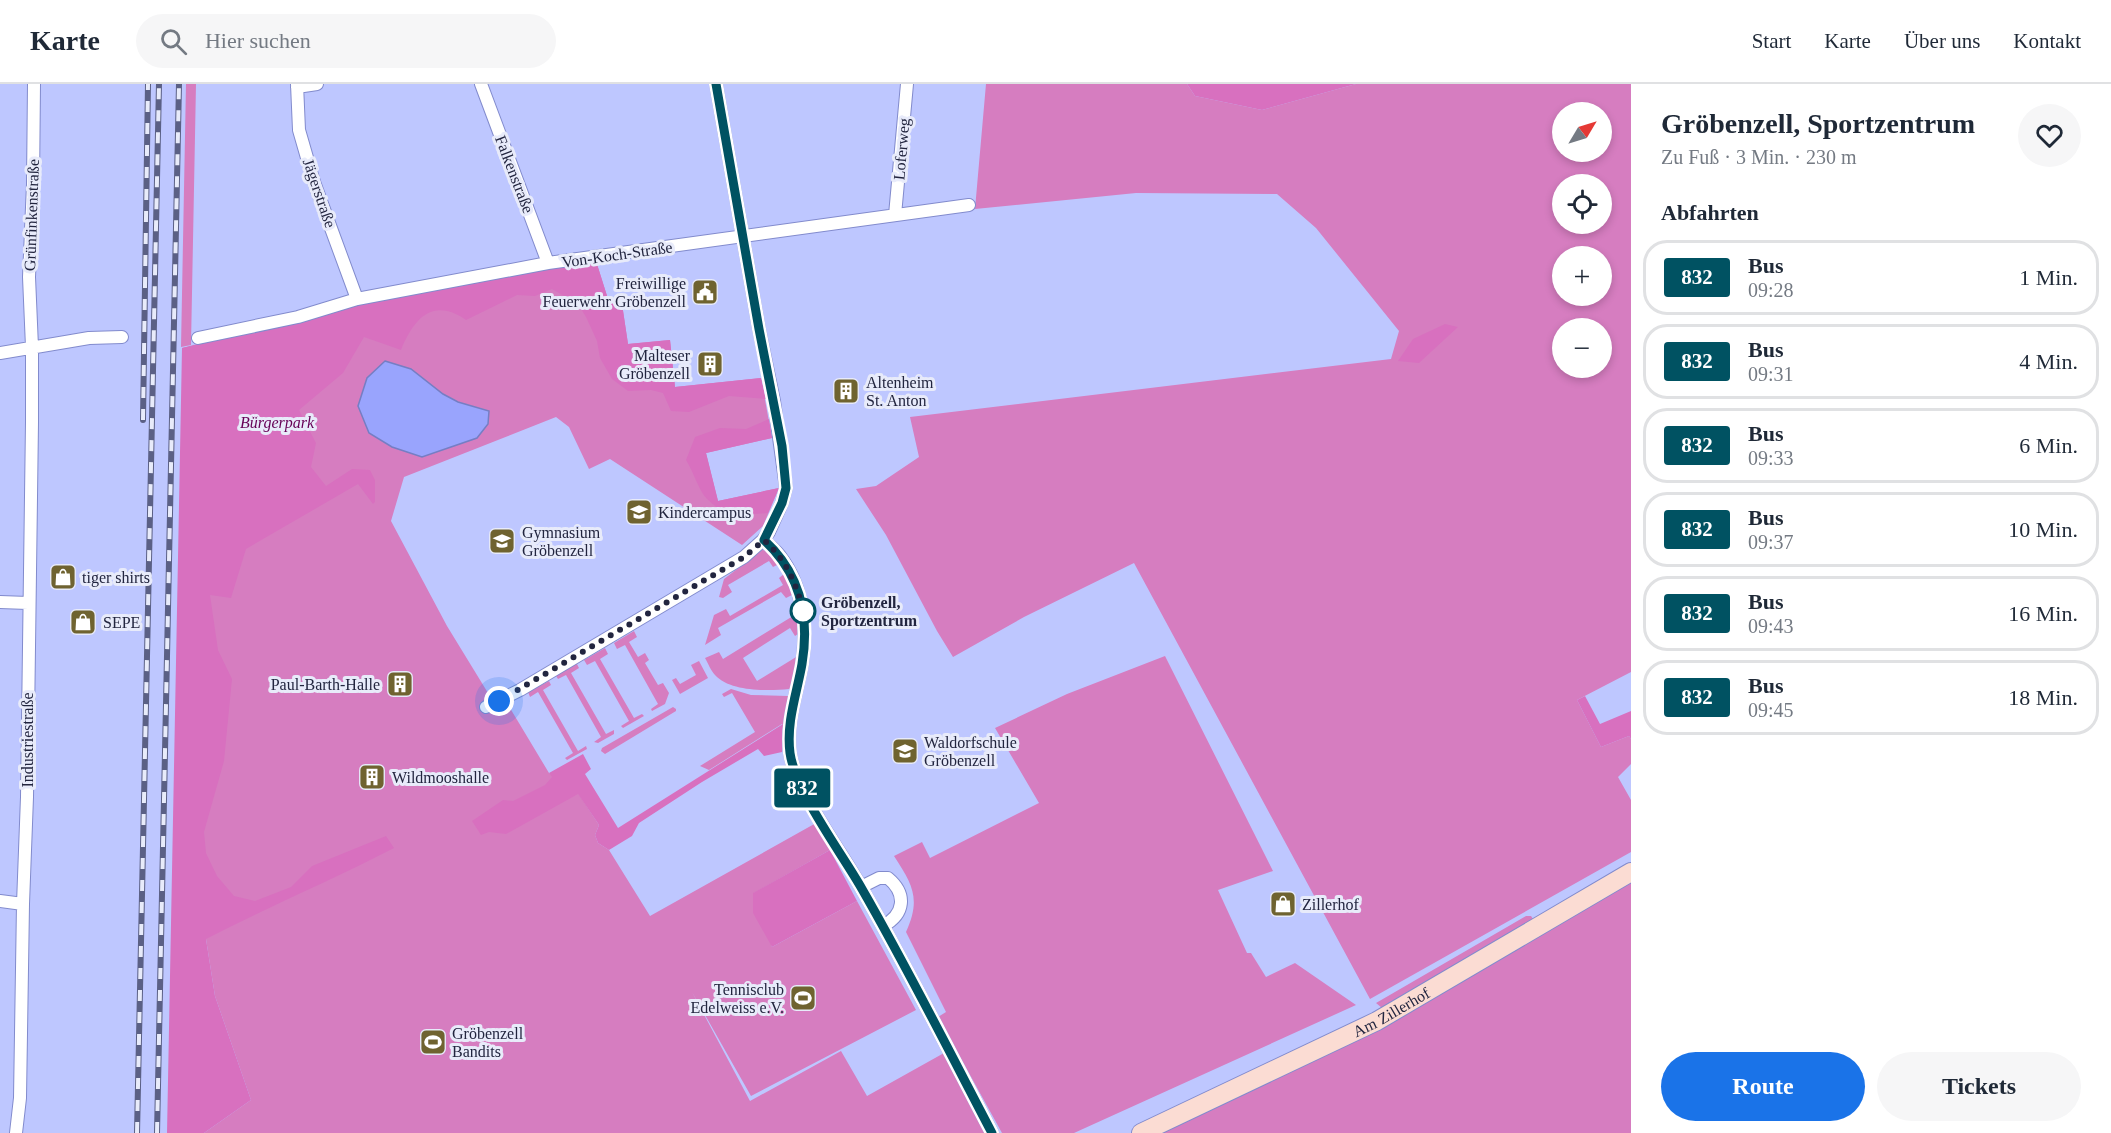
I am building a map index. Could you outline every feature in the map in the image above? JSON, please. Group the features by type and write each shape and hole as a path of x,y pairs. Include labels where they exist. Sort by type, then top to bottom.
{"street":[{"name":"Grünfinkenstraße","path":"32,346 29,277 34,84"},
{"path":"297,86 317,84"},
{"name":"Falkenstraße","path":"481,84 548,263"},
{"path":"486,707 520,690 744,557 764,540 782,503 786,488 776,412 716,84"},
{"name":"Loferweg","path":"895,214 907,84"},
{"name":"Jägerstraße","path":"297,86 299,130 314,182 357,299"},
{"name":"Von-Koch-Straße","path":"198,338 298,317 357,299 548,263 969,205"},
{"path":"0,353 89,338 122,336"},
{"name":"Industriestraße","path":"16,1133 21,1098 32,346"},
{"path":"764,540 779,554 787,567 800,597 804,616 805,637 790,726 790,754 801,787 883,926 992,1133"},
{"path":"0,602 28,603"},
{"name":"Am Zillerhof","path":"1141,1133 1377,1021 1631,872"},
{"path":"861,887 879,878 888,878 898,886 902,898 900,908 892,921 883,926"},
{"path":"0,901 23,904"}],"green space":[{"path":"186,84 196,84 191,345 181,347"},
{"path":"986,84 1187,84 1195,96 1262,110 1356,84 1631,84 1631,672 1577,700 1601,747 1629,736 1631,739 1631,764 1618,777 1631,800 1631,852 1370,999 1134,563 1024,617 953,657 886,535 856,489 876,486 919,457 910,417 1391,359 1399,331 1316,228 1277,194 1136,193 975,209"},
{"path":"1187,84 1356,84 1262,110 1195,96"},
{"name":"Bürgerpark","path":"596,261 608,299 622,304 628,344 670,340 675,387 761,378 772,438 706,453 718,501 779,488 763,526 742,545 610,459 589,469 569,427 556,417 404,477 391,521 447,626 488,693 498,688 549,773 578,793 599,825 595,835 598,843 609,850 650,916 816,823 830,850 754,893 772,947 857,901 916,1010 751,1096 692,992 750,1101 841,1051 867,1096 944,1053 985,1133 204,1133 251,1100 215,996 206,939 182,348"},
{"name":"Bürgerpark","path":"596,261 608,299 622,304 628,344 670,340 675,387 761,378 766,399 729,396 689,412 671,411 663,393 651,390 628,391 612,379 600,358 597,341 578,304 552,289 535,296 517,295 466,320 444,310 426,314 412,329 401,350 364,337 343,373 299,410 316,443 311,467 326,486 352,469 370,470 375,480 375,502 373,504 358,484 246,549 231,598 210,595 218,650 232,679 224,761 204,832 206,853 217,876 234,896 255,901 291,887 312,866 386,836 394,848 206,939 215,996 251,1100 204,1133 167,1133 182,348 336,309 440,286"},
{"path":"1445,324 1458,327 1419,363 1398,361 1413,339"},
{"path":"769,419 772,438 706,453 718,501 779,488 768,513 729,516 705,497 686,460 695,437 720,428 746,429"},
{"path":"762,550 770,551 781,563 773,567 769,561 728,585 732,592 723,598 719,597 724,579"},
{"path":"784,574 788,575 796,593 786,598 781,592 718,628 721,635 705,645 714,615 726,609 730,616 783,585 779,578"},
{"path":"796,606 800,608 802,631 795,636 790,628 743,658 757,681 800,654 794,686 781,690 750,689 730,685 714,673 705,658 719,652 723,659 793,616 790,609"},
{"path":"634,631 637,637 629,642 638,657 645,653 649,660 645,663 658,685 663,683 669,693 665,704 652,711 651,709 658,704 625,645 617,649 614,643"},
{"path":"803,641 801,653 798,644"},
{"path":"605,648 608,654 600,659 634,718 642,714 644,716 623,728 621,726 629,721 595,661 587,665 584,660"},
{"path":"1165,656 1273,871 1218,890 1247,953 1251,953 1266,977 1295,963 1356,1005 1074,1133 1002,1133 938,1017 946,1012 906,932 913,910 913,892 894,856 922,842 930,858 1039,803 995,728 1067,694"},
{"path":"699,661 708,678 680,694 672,680 676,678 680,684 696,675 691,665"},
{"path":"576,662 579,668 571,673 606,734 614,730 614,734 598,743 594,742 601,737 566,675 558,679 555,674"},
{"path":"549,681 551,685 543,690 578,751 586,746 587,749 567,760 565,758 573,753 538,692 530,697 528,692"},
{"path":"731,689 751,695 788,696 790,700 785,726 782,724 709,770 700,766 755,732 732,693 724,697 722,694"},
{"path":"1585,696 1600,724 1631,711 1631,739 1629,736 1601,747 1577,700"},
{"path":"673,707 676,711 605,754 601,751 602,748"},
{"path":"783,724 785,726 782,752 764,756 758,749 639,823 632,836 609,850 598,843 595,835 599,825 578,794 506,834 489,832 481,835 472,821 503,800 513,801 545,785 552,777 549,773 583,754 591,769 585,774 618,828"},
{"path":"830,850 857,901 772,947 753,913 753,893"},
{"path":"1631,880 1631,1133 1158,1133"},
{"path":"1526,916 1531,916 1535,922 1382,1008 1376,1003"}],"water":[{"path":"385,361 411,369 443,394 458,402 489,411 488,424 477,438 422,457 392,447 369,433 358,406 367,378"}],"railway":[{"path":"143,420 148,84"},
{"path":"137,1133 159,84"},
{"path":"157,1133 179,84"}],"bus line":[{"name":"832","path":"716,84 782,446 786,488 782,503 764,540 779,554 787,567 800,597 804,616 805,637 790,726 790,754 801,787 876,913 992,1133"}],"place":[{"name":"Freiwillige Feuerwehr Gröbenzell","path":"705,292"},
{"name":"Malteser Gröbenzell","path":"710,364"},
{"name":"Altenheim St. Anton","path":"846,391"},
{"name":"Kindercampus","path":"639,512"},
{"name":"Gymnasium Gröbenzell","path":"502,541"},
{"name":"tiger shirts","path":"63,577"},
{"name":"Gröbenzell, Sportzentrum","path":"803,611"},
{"name":"SEPE","path":"83,622"},
{"name":"Paul-Barth-Halle","path":"400,684"},
{"name":"Waldorfschule Gröbenzell","path":"905,751"},
{"name":"Wildmooshalle","path":"372,777"},
{"name":"Zillerhof","path":"1283,904"},
{"name":"Tennisclub Edelweiss e.V.","path":"803,998"},
{"name":"Gröbenzell Bandits","path":"433,1042"}],"route":[{"path":"499,701 714,576 744,557 764,540 779,554 787,567 800,597 803,611"}]}
